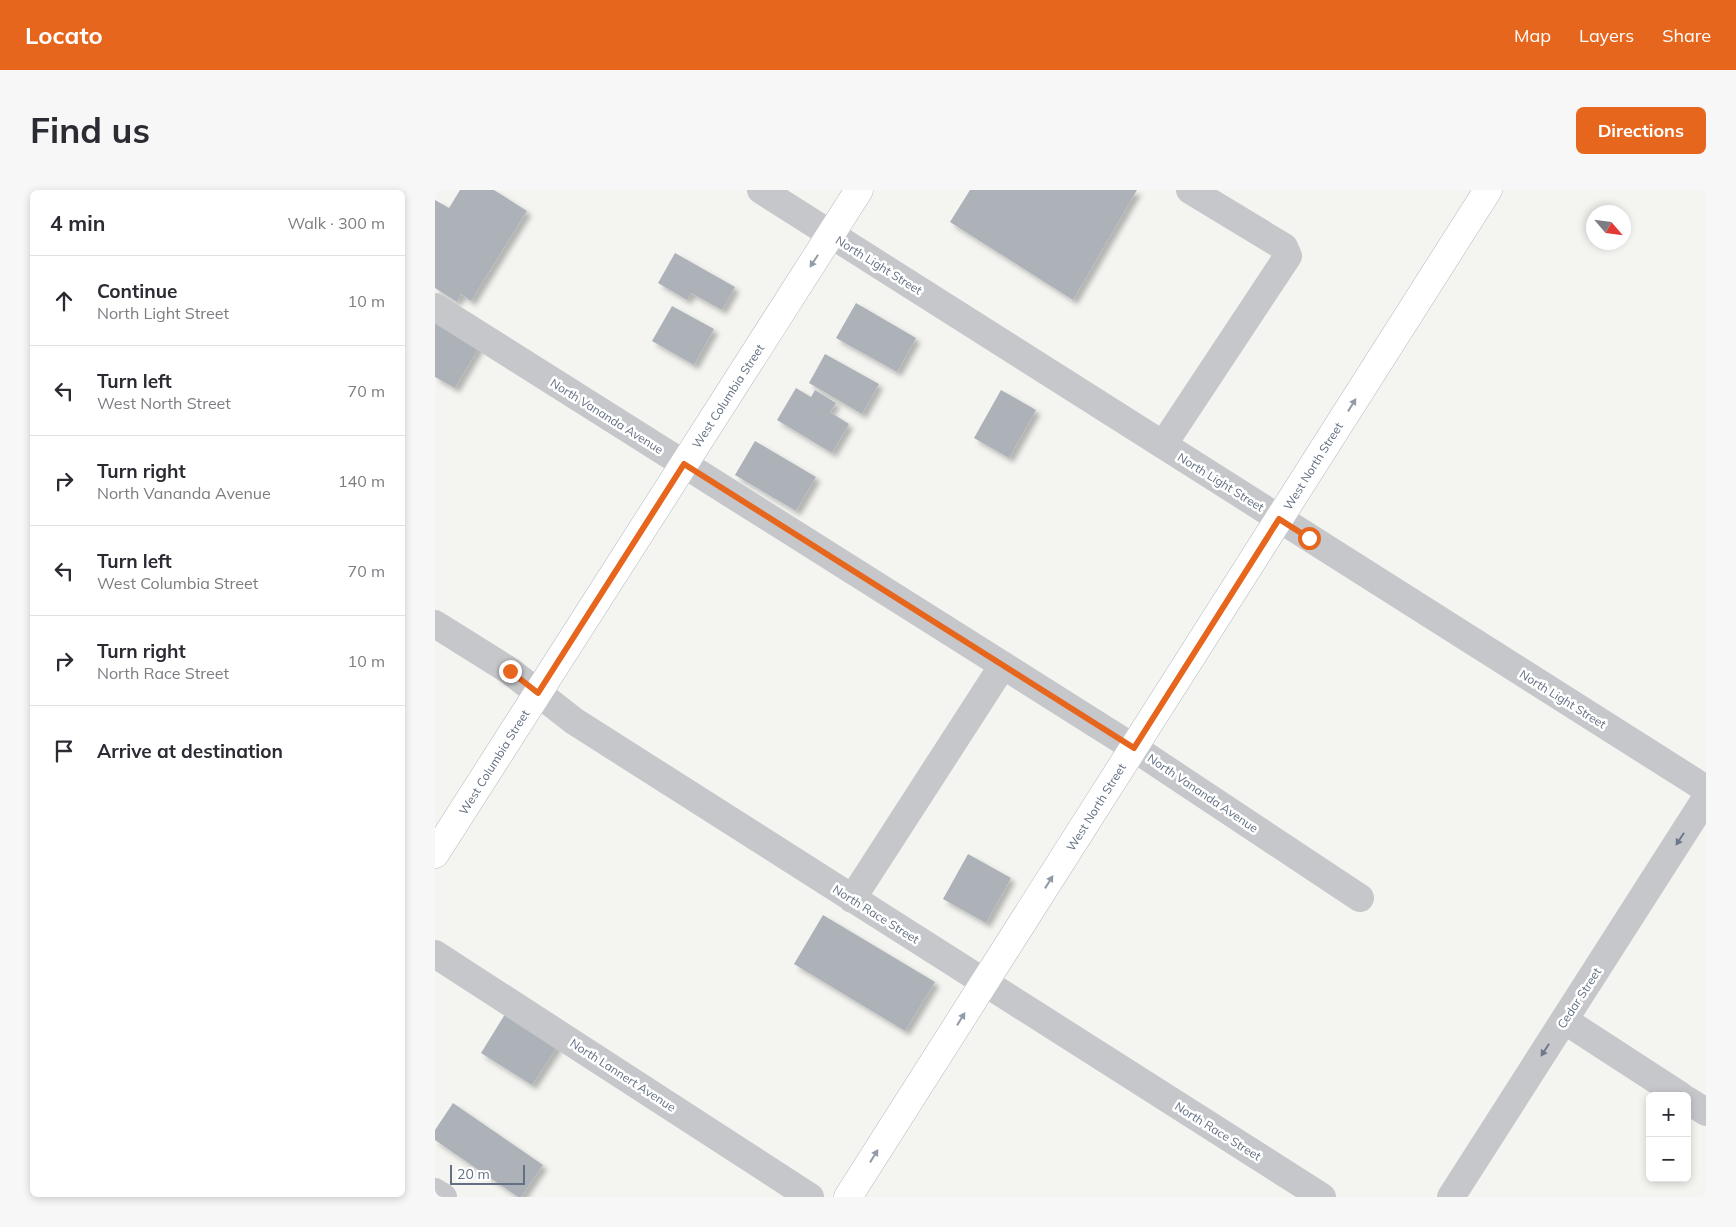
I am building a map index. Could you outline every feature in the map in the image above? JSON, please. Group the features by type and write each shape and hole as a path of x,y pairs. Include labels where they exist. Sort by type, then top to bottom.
{"main road":[{"name":"West Columbia Street","path":"435,854 859,190"},
{"name":"West North Street","path":"848,1197 1488,190"}],"street":[{"path":"1163,445 1287,256 1284,247 1190,190"},
{"name":"North Light Street","path":"768,192 831,234 1706,789"},
{"name":"North Vananda Avenue","path":"435,307 1134,748 1360,898"},
{"name":"North Race Street","path":"435,624 510,671 574,721 1322,1197"},
{"path":"852,899 1003,665"},
{"name":"Cedar Street","path":"1451,1197 1706,798"},
{"name":"North Lannert Avenue","path":"435,954 810,1197"},
{"path":"1564,1020 1675,1092"},
{"path":"1691,1103 1706,1112"},
{"path":"435,1192 443,1197"}],"building":[{"path":"460,190 494,190 527,211 471,301 461,294 457,302 435,288 435,200 449,208"},
{"path":"970,190 1137,190 1073,300 950,222"},
{"path":"675,253 735,287 722,310 691,293 687,300 658,283"},
{"path":"856,303 916,338 897,372 836,338"},
{"path":"672,306 714,329 694,365 652,341"},
{"path":"435,315 482,342 455,388 435,377"},
{"path":"825,354 879,384 862,414 809,383"},
{"path":"796,388 811,397 815,390 836,403 830,412 849,424 832,453 777,420"},
{"path":"1001,390 1036,410 1009,458 974,438"},
{"path":"755,441 816,477 796,511 735,475"},
{"path":"968,854 1011,878 986,923 943,899"},
{"path":"823,915 935,982 905,1031 794,964"},
{"path":"507,1011 559,1044 532,1085 481,1053"},
{"path":"453,1103 543,1165 521,1197 518,1197 435,1140 435,1130"}],"route":[{"path":"510,671 538,693 684,464 1134,748 1279,519 1309,538"}]}
